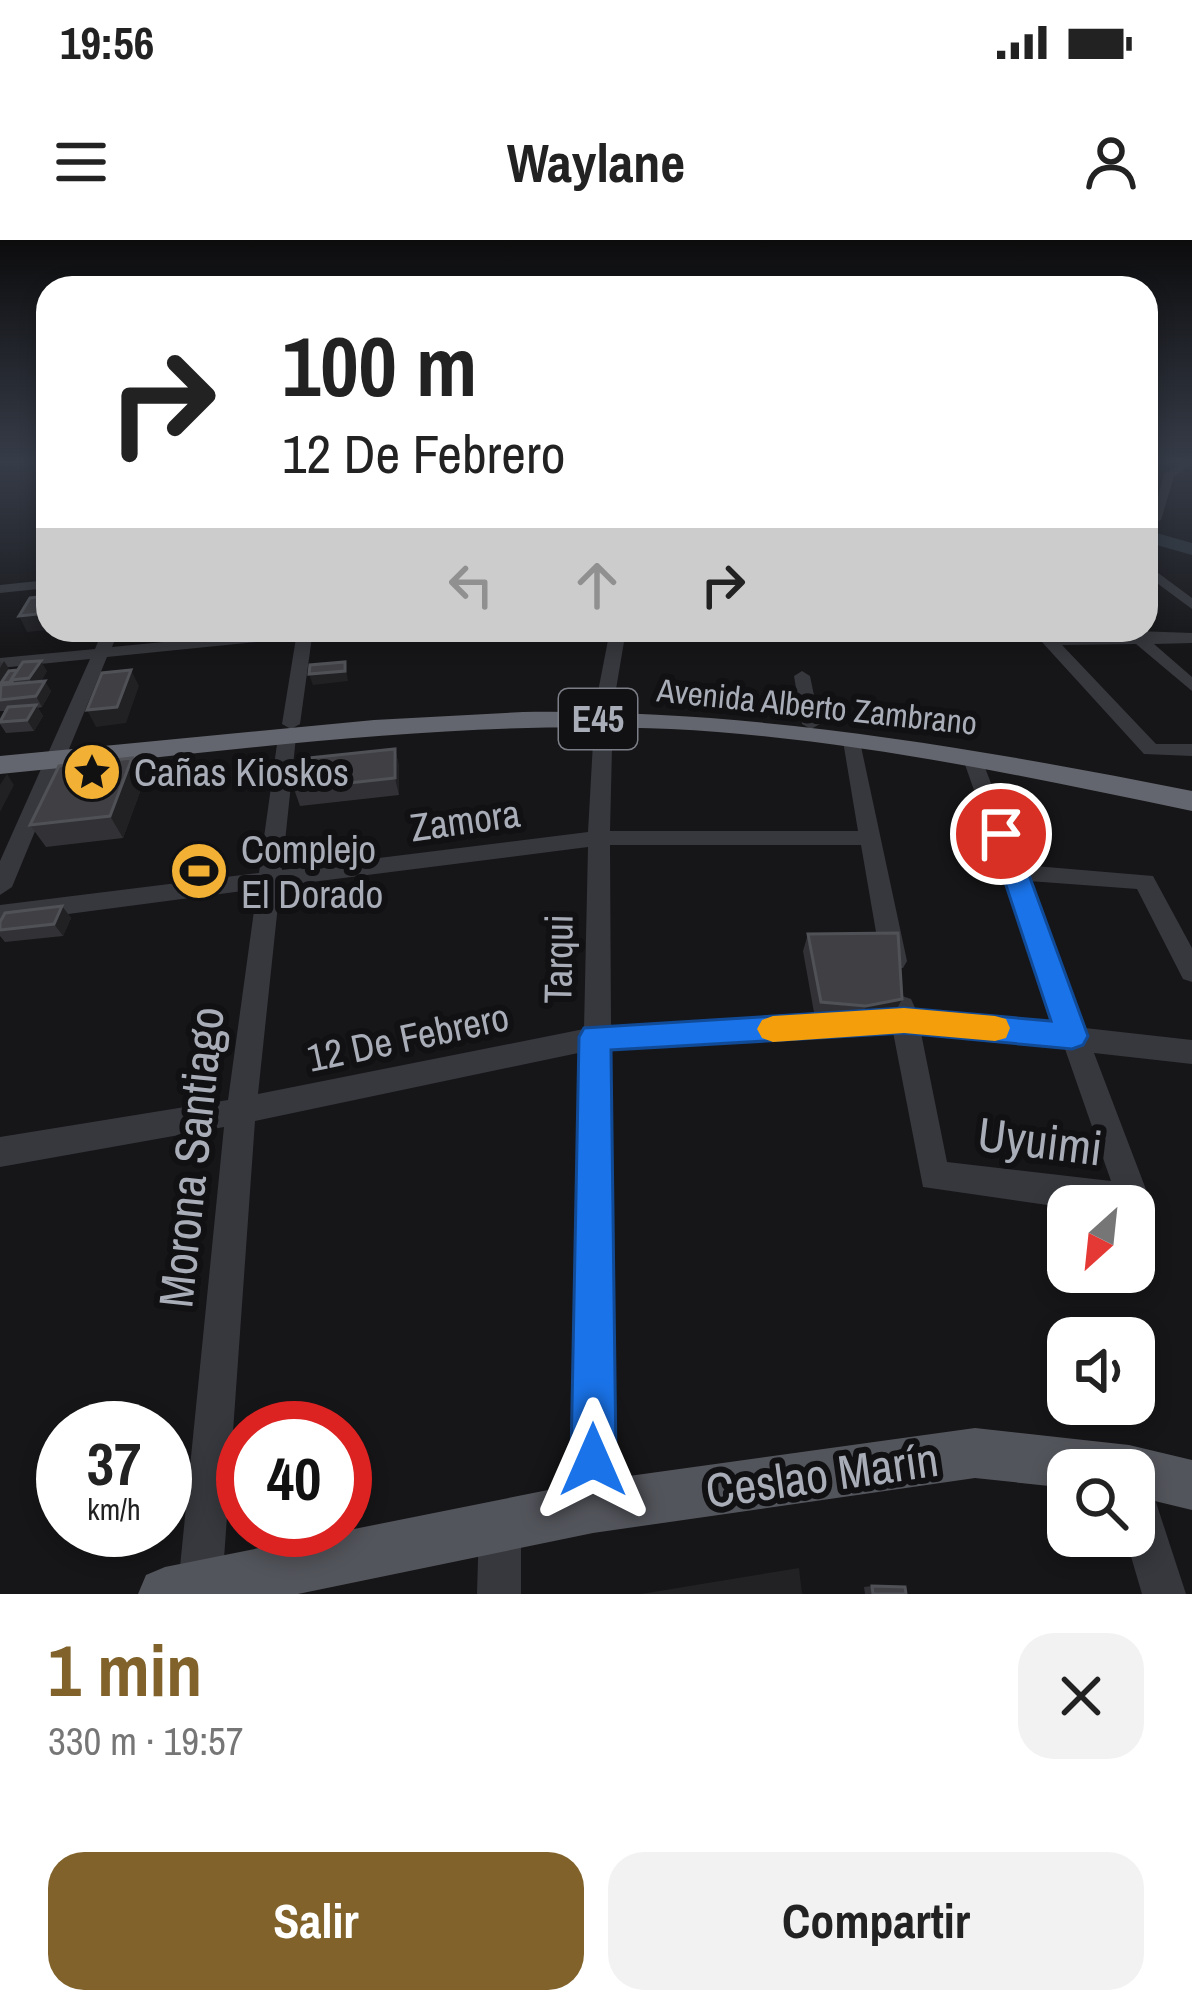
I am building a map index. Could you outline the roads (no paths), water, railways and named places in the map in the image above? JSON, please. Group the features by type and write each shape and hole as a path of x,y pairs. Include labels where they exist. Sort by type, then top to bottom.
{"highway":[{"name":"Avenida Alberto Zambrano","path":"603,713 974,759 1192,801"},
{"name":"Avenida Alberto Zambrano","path":"0,765 58,752 289,731 603,713 811,724 1035,756 1192,787"},
{"name":"Avenida Alberto Zambrano","path":"0,749 58,752"}],"main road":[{"name":"Ceslao Marín","path":"182,1590 593,1508 975,1453 1047,1461"},
{"name":"Ceslao Marín","path":"1155,1477 1192,1486"}],"street":[{"path":"1158,577 1192,604"},
{"path":"0,589 36,585"},
{"path":"1158,636 1192,638"},
{"path":"0,887 105,642"},
{"path":"0,663 206,642"},
{"name":"Morona Santiago","path":"182,1590 268,882 302,642"},
{"name":"Tarqui","path":"593,1508 599,838 603,713 614,642"},
{"path":"1050,642 1151,750 1192,749"},
{"path":"1144,642 1192,686"},
{"path":"802,676 811,724"},
{"path":"852,741 904,1020"},
{"path":"974,759 1072,1036"},
{"name":"Zamora","path":"0,914 599,838 870,838"},
{"path":"1015,872 1145,882 1192,972"},
{"name":"12 De Febrero","path":"0,1152 241,1111 595,1037 904,1020 1192,1052"},
{"name":"Uyuimi","path":"904,1020 934,1176 1134,1200 1072,1036"},
{"path":"499,1594 500,1526"},
{"path":"1153,1557 1164,1594"}],"waterway":[{"path":"1158,539 1192,549"}],"place":[{"name":"Cañas Kioskos","path":"92,772"},
{"name":"Complejo El Dorado","path":"199,871"}]}
